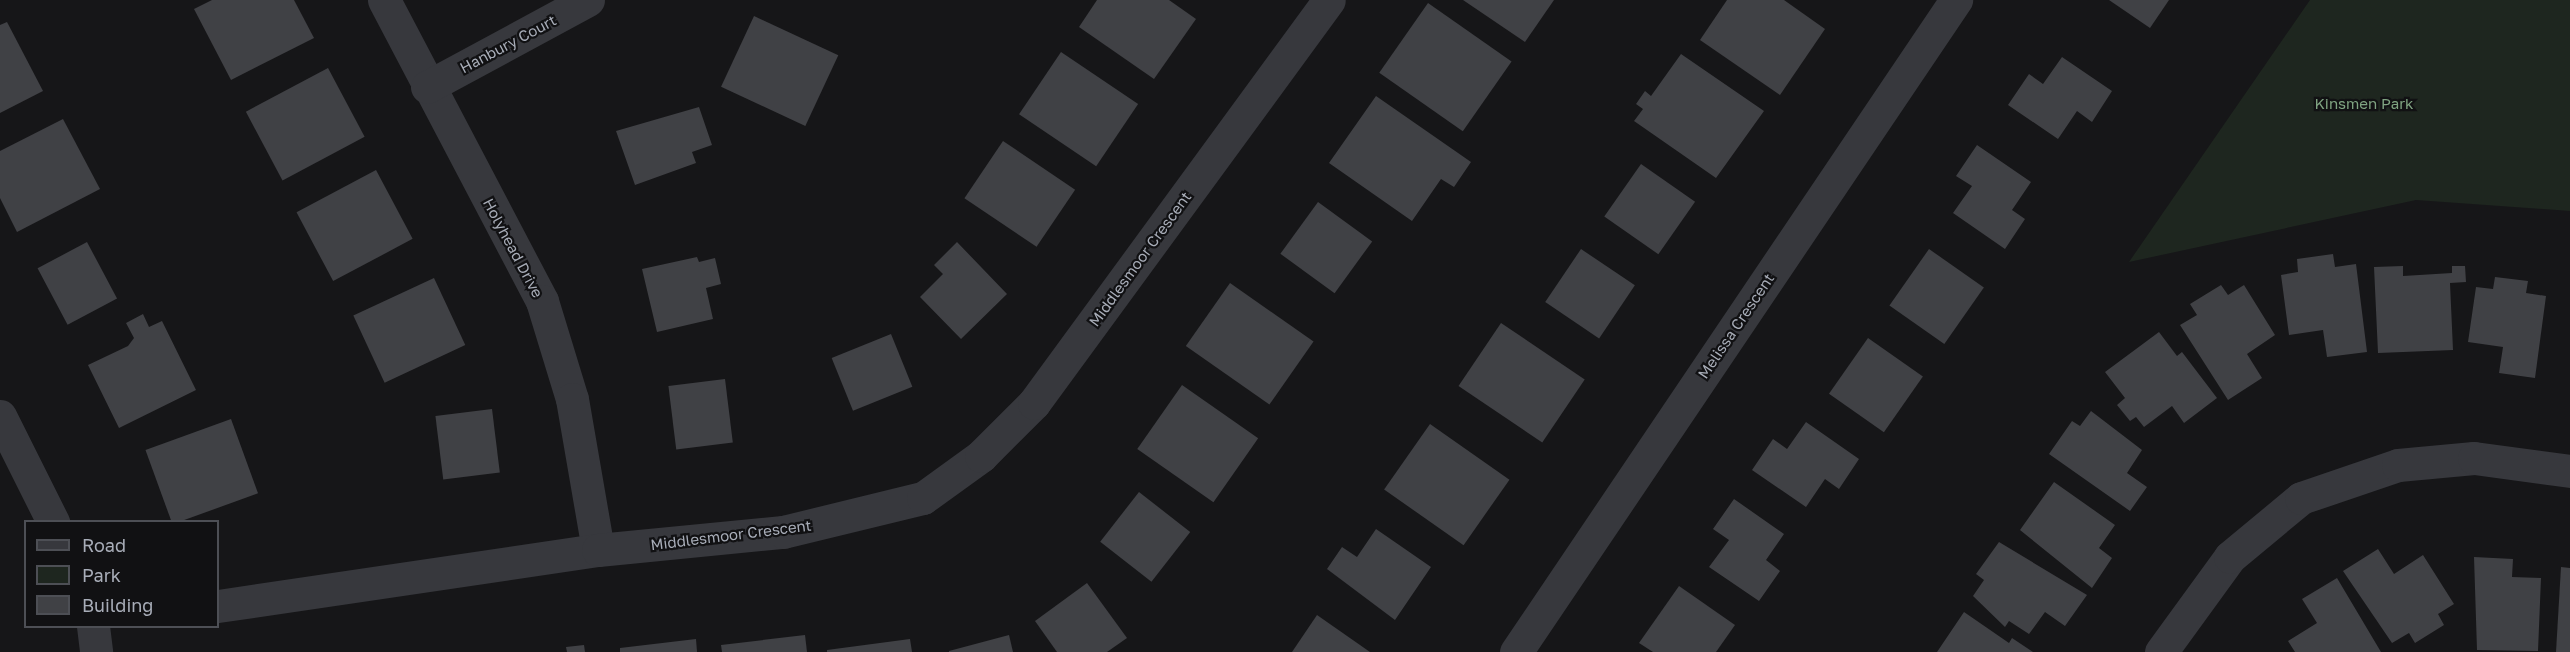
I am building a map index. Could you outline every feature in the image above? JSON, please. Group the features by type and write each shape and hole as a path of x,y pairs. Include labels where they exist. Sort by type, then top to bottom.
{"street":[{"name":"Holyhead Drive","path":"384,0 427,87 542,301 577,422 598,550"},
{"name":"Hanbury Court","path":"427,87 588,0"},
{"name":"Middlesmoor Crescent","path":"219,606 598,550 783,532 855,518 923,498 981,456 1034,403 1329,0"},
{"name":"Melissa Crescent","path":"1516,652 1956,0"},
{"path":"0,416 52,520"},
{"path":"2161,652 2230,557 2301,498 2398,465 2474,458 2570,471"},
{"path":"93,628 96,652"}],"green space":[{"name":"Kinsmen Park","path":"2310,0 2570,0 2570,211 2416,200 2129,262"}],"building":[{"path":"212,0 294,0 314,38 231,80 194,9"},
{"path":"1097,0 1169,0 1196,19 1154,79 1079,27"},
{"path":"1463,0 1554,0 1525,42"},
{"path":"1727,0 1784,0 1825,29 1780,95 1700,40"},
{"path":"2109,0 2169,0 2150,28"},
{"path":"1428,3 1512,62 1463,131 1379,73"},
{"path":"754,16 838,55 805,126 721,87"},
{"path":"7,22 43,91 0,113 0,25"},
{"path":"1061,52 1138,104 1096,166 1019,114"},
{"path":"1681,54 1764,111 1716,178 1634,121 1643,109 1636,104 1645,91 1651,96"},
{"path":"2062,57 2112,91 2092,122 2077,111 2058,139 2008,105 2029,74 2043,84"},
{"path":"328,68 365,137 283,181 246,112"},
{"path":"1376,96 1471,162 1454,187 1441,179 1412,221 1329,163"},
{"path":"699,107 712,145 692,152 696,163 635,185 616,131"},
{"path":"63,119 100,189 17,232 0,198 0,151"},
{"path":"1003,141 1075,190 1037,247 964,198"},
{"path":"1977,145 2031,182 2012,210 2025,219 2005,249 1953,213 1972,186 1956,176"},
{"path":"1641,164 1695,202 1658,254 1604,216"},
{"path":"376,170 413,239 333,281 297,212"},
{"path":"1318,202 1372,241 1335,293 1280,254"},
{"path":"87,242 117,299 68,325 38,268"},
{"path":"957,242 1007,294 961,339 920,297 943,274 934,265"},
{"path":"1581,249 1635,285 1599,338 1545,302"},
{"path":"1929,249 1984,287 1944,344 1889,306"},
{"path":"2333,254 2335,267 2356,264 2367,352 2327,357 2323,330 2289,335 2281,275 2298,272 2297,259"},
{"path":"697,257 699,262 715,258 721,284 706,288 713,319 657,332 642,269"},
{"path":"2403,266 2403,276 2452,273 2452,266 2465,266 2466,282 2450,283 2453,350 2378,353 2374,267"},
{"path":"2495,277 2528,281 2526,293 2546,296 2535,378 2499,373 2503,347 2468,342 2476,287 2493,289"},
{"path":"434,278 465,345 385,383 353,316"},
{"path":"1230,283 1314,342 1269,405 1186,346"},
{"path":"2221,285 2228,295 2244,285 2275,335 2247,354 2262,378 2228,400 2180,325 2197,315 2190,304"},
{"path":"143,314 149,327 162,321 196,390 119,428 88,365 128,346 134,338 126,323"},
{"path":"1501,323 1585,379 1542,442 1459,386"},
{"path":"2159,332 2177,356 2182,352 2217,398 2184,423 2172,406 2144,427 2136,417 2130,421 2117,405 2125,398 2105,372"},
{"path":"891,334 912,387 853,411 832,358"},
{"path":"1868,338 1923,376 1884,432 1829,394"},
{"path":"725,379 733,443 676,449 668,386"},
{"path":"1182,385 1258,438 1213,502 1137,449"},
{"path":"492,409 500,473 443,479 435,416"},
{"path":"2091,411 2142,450 2127,473 2147,487 2130,511 2049,454 2072,421 2080,426"},
{"path":"231,419 258,493 184,520 171,520 145,450"},
{"path":"1806,422 1859,459 1839,489 1825,479 1806,507 1752,470 1773,439 1787,449"},
{"path":"1430,424 1509,480 1464,545 1384,490"},
{"path":"2054,482 2115,525 2099,548 2112,558 2092,588 2020,530"},
{"path":"1139,492 1190,532 1151,582 1100,542"},
{"path":"1734,499 1784,534 1766,560 1780,571 1759,601 1709,567 1729,540 1713,529"},
{"path":"1376,529 1431,567 1395,620 1327,569 1342,547 1357,557"},
{"path":"1999,542 2087,595 2065,626 2045,612 2029,634 2009,621 2005,627 1973,596 1984,580 1976,574"},
{"path":"2378,549 2394,574 2423,555 2454,604 2438,614 2444,625 2415,643 2409,633 2392,643 2343,571"},
{"path":"2474,557 2513,559 2512,577 2541,578 2538,651 2477,650"},
{"path":"2561,567 2570,568 2570,652 2556,652"},
{"path":"2337,578 2381,652 2295,652 2288,641 2317,623 2302,599"},
{"path":"1087,583 1127,638 1107,652 1057,652 1035,621"},
{"path":"1679,586 1735,625 1716,652 1653,652 1639,643"},
{"path":"1964,612 2009,643 2012,638 2033,652 1937,652"},
{"path":"1317,615 1370,652 1292,652"},
{"path":"805,635 807,652 722,652 721,645"},
{"path":"1009,635 1013,652 949,652 949,651"},
{"path":"696,639 697,652 620,652 620,648"},
{"path":"910,639 912,652 827,652 827,650"},
{"path":"584,645 585,652 567,652 566,647"}]}
